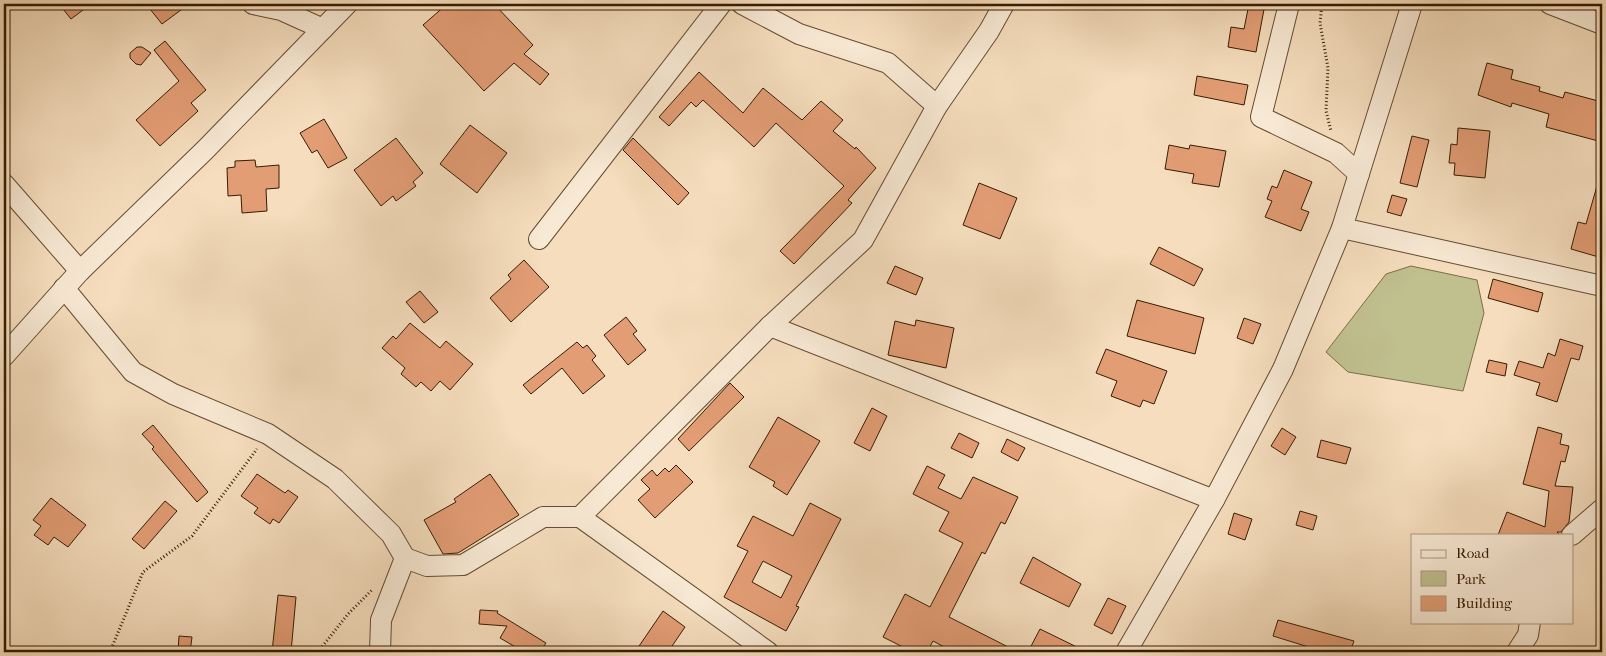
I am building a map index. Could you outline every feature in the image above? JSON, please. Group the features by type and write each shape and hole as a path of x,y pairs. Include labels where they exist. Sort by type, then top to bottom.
{"street":[{"path":"253,4 281,10 323,29"},
{"path":"4,356 80,271 205,150 347,4"},
{"path":"539,239 721,4"},
{"path":"742,4 799,34 888,63 937,106"},
{"path":"580,517 770,326 863,240 937,106 989,31 1004,4"},
{"path":"1289,4 1261,117 1336,153 1359,174"},
{"path":"1126,652 1214,500 1283,369 1342,228 1412,4"},
{"path":"1550,4 1602,24"},
{"path":"4,184 80,271"},
{"path":"1342,228 1602,286"},
{"path":"64,288 133,372 173,394 268,434 335,479 391,534 405,558 427,566 463,565 543,518 580,517 768,652"},
{"path":"770,326 1214,500"},
{"path":"1573,534 1602,508"},
{"path":"380,652 381,620 405,558"},
{"path":"1516,652 1528,635 1530,624"}],"path":[{"path":"1322,4 1320,23 1328,68 1326,111 1336,153"},
{"path":"110,652 143,572 192,536 268,434"},
{"path":"318,652 348,614 379,583"}],"green space":[{"path":"1411,266 1477,280 1484,313 1463,391 1348,372 1326,352 1386,274"}],"building":[{"path":"59,4 91,4 71,19"},
{"path":"146,4 189,4 162,24"},
{"path":"447,4 494,4 533,45 524,54 549,74 540,85 514,63 484,91 423,25"},
{"path":"1249,4 1265,4 1256,52 1228,47 1231,27 1244,29"},
{"path":"165,41 206,90 191,103 198,111 160,146 136,120 179,81 154,50"},
{"path":"137,47 142,47 151,53 141,65 136,64 130,58 130,53"},
{"path":"1487,63 1513,70 1511,79 1540,87 1539,91 1563,98 1565,92 1602,102 1602,142 1546,127 1549,114 1512,103 1511,107 1478,95"},
{"path":"699,72 743,113 763,88 802,120 821,101 843,120 833,131 855,149 856,147 876,168 848,200 852,203 794,264 780,251 844,186 776,123 754,147 703,100 696,107 691,102 669,126 659,117"},
{"path":"1197,76 1248,85 1244,105 1194,95"},
{"path":"324,119 347,158 328,168 317,150 312,153 300,133"},
{"path":"470,125 507,153 477,193 440,164"},
{"path":"1458,128 1490,131 1485,178 1454,175 1455,163 1449,163 1451,144 1457,145"},
{"path":"1412,136 1429,140 1417,187 1400,183"},
{"path":"396,138 423,173 413,182 416,186 396,201 393,196 381,206 354,170"},
{"path":"633,138 689,193 678,205 623,150"},
{"path":"1169,145 1189,149 1190,145 1226,151 1219,187 1192,183 1194,174 1165,169"},
{"path":"255,160 256,167 279,165 279,188 266,189 267,211 242,213 241,195 228,196 227,168 235,167 235,161"},
{"path":"1284,170 1312,182 1301,209 1309,212 1301,231 1265,217 1272,201 1267,199 1272,186 1277,188"},
{"path":"1599,179 1602,180 1602,258 1571,249 1578,222 1586,224"},
{"path":"979,183 1017,198 1000,239 963,225"},
{"path":"1392,195 1407,199 1401,216 1387,212"},
{"path":"1159,247 1203,269 1194,286 1150,264"},
{"path":"524,260 549,287 511,322 490,298 511,279 508,275"},
{"path":"895,266 923,278 916,295 887,283"},
{"path":"1493,279 1543,293 1538,312 1488,298"},
{"path":"420,291 438,312 424,323 406,302"},
{"path":"1137,300 1204,318 1195,354 1127,336"},
{"path":"626,317 637,331 633,334 646,350 628,365 604,335"},
{"path":"1244,318 1261,324 1253,344 1237,338"},
{"path":"916,320 954,328 946,368 888,355 895,321 915,326"},
{"path":"410,323 440,348 446,341 473,364 450,390 440,381 431,391 421,382 416,387 401,374 405,368 382,348 393,336 396,339"},
{"path":"1560,339 1583,346 1579,360 1571,358 1557,402 1536,395 1540,383 1514,375 1519,361 1543,368 1548,353 1555,356"},
{"path":"577,342 583,348 587,345 596,356 592,360 605,376 583,394 562,368 531,394 523,385"},
{"path":"1106,349 1167,371 1154,404 1143,400 1140,407 1111,396 1117,381 1096,373"},
{"path":"1489,360 1507,364 1505,376 1486,372"},
{"path":"730,383 744,397 689,451 678,439"},
{"path":"872,408 887,416 870,451 854,443"},
{"path":"778,417 820,441 787,495 773,486 775,482 749,467"},
{"path":"153,425 208,492 197,502 152,449 154,447 142,434"},
{"path":"1538,427 1562,434 1560,444 1569,446 1565,462 1561,461 1555,486 1573,487 1569,522 1561,532 1557,532 1559,534 1498,534 1507,512 1545,527 1549,491 1523,484"},
{"path":"1282,428 1296,437 1285,455 1271,446"},
{"path":"959,433 979,443 972,458 951,448"},
{"path":"1007,439 1025,448 1018,461 1001,452"},
{"path":"1321,440 1351,448 1346,464 1317,457"},
{"path":"676,465 693,482 655,518 638,500 650,489 641,480 652,470 657,476 665,468 669,472"},
{"path":"927,466 945,475 938,488 961,499 973,477 1018,497 1005,524 1001,522 985,554 982,552 949,617 1018,652 954,652 933,641 927,652 913,652 883,637 905,594 930,607 963,543 939,531 949,512 913,494"},
{"path":"257,474 285,493 288,490 298,497 279,523 273,519 270,524 254,513 258,508 241,496"},
{"path":"490,474 519,515 458,553 443,554 424,520 456,502 454,499"},
{"path":"51,498 86,525 68,547 54,537 48,545 34,535 41,526 33,520"},
{"path":"165,501 177,511 144,549 132,539"},
{"path":"810,503 841,519 796,606 799,607 786,631 724,597 748,551 737,546 753,516 793,536","holes":["763,561 792,576 781,598 752,582"]},
{"path":"1300,511 1317,516 1313,530 1296,525"},
{"path":"1234,513 1252,519 1245,540 1228,534"},
{"path":"1033,557 1081,584 1069,607 1020,583"},
{"path":"278,595 296,597 291,652 272,652"},
{"path":"1108,598 1126,606 1112,634 1094,625"},
{"path":"480,610 498,611 497,613 546,643 540,652 524,652 500,638 507,626 479,624"},
{"path":"663,611 685,627 668,652 635,652"},
{"path":"1278,620 1354,641 1350,652 1325,652 1273,636"},
{"path":"1040,629 1087,652 1028,652"},
{"path":"179,636 192,637 190,652 178,652"}]}
